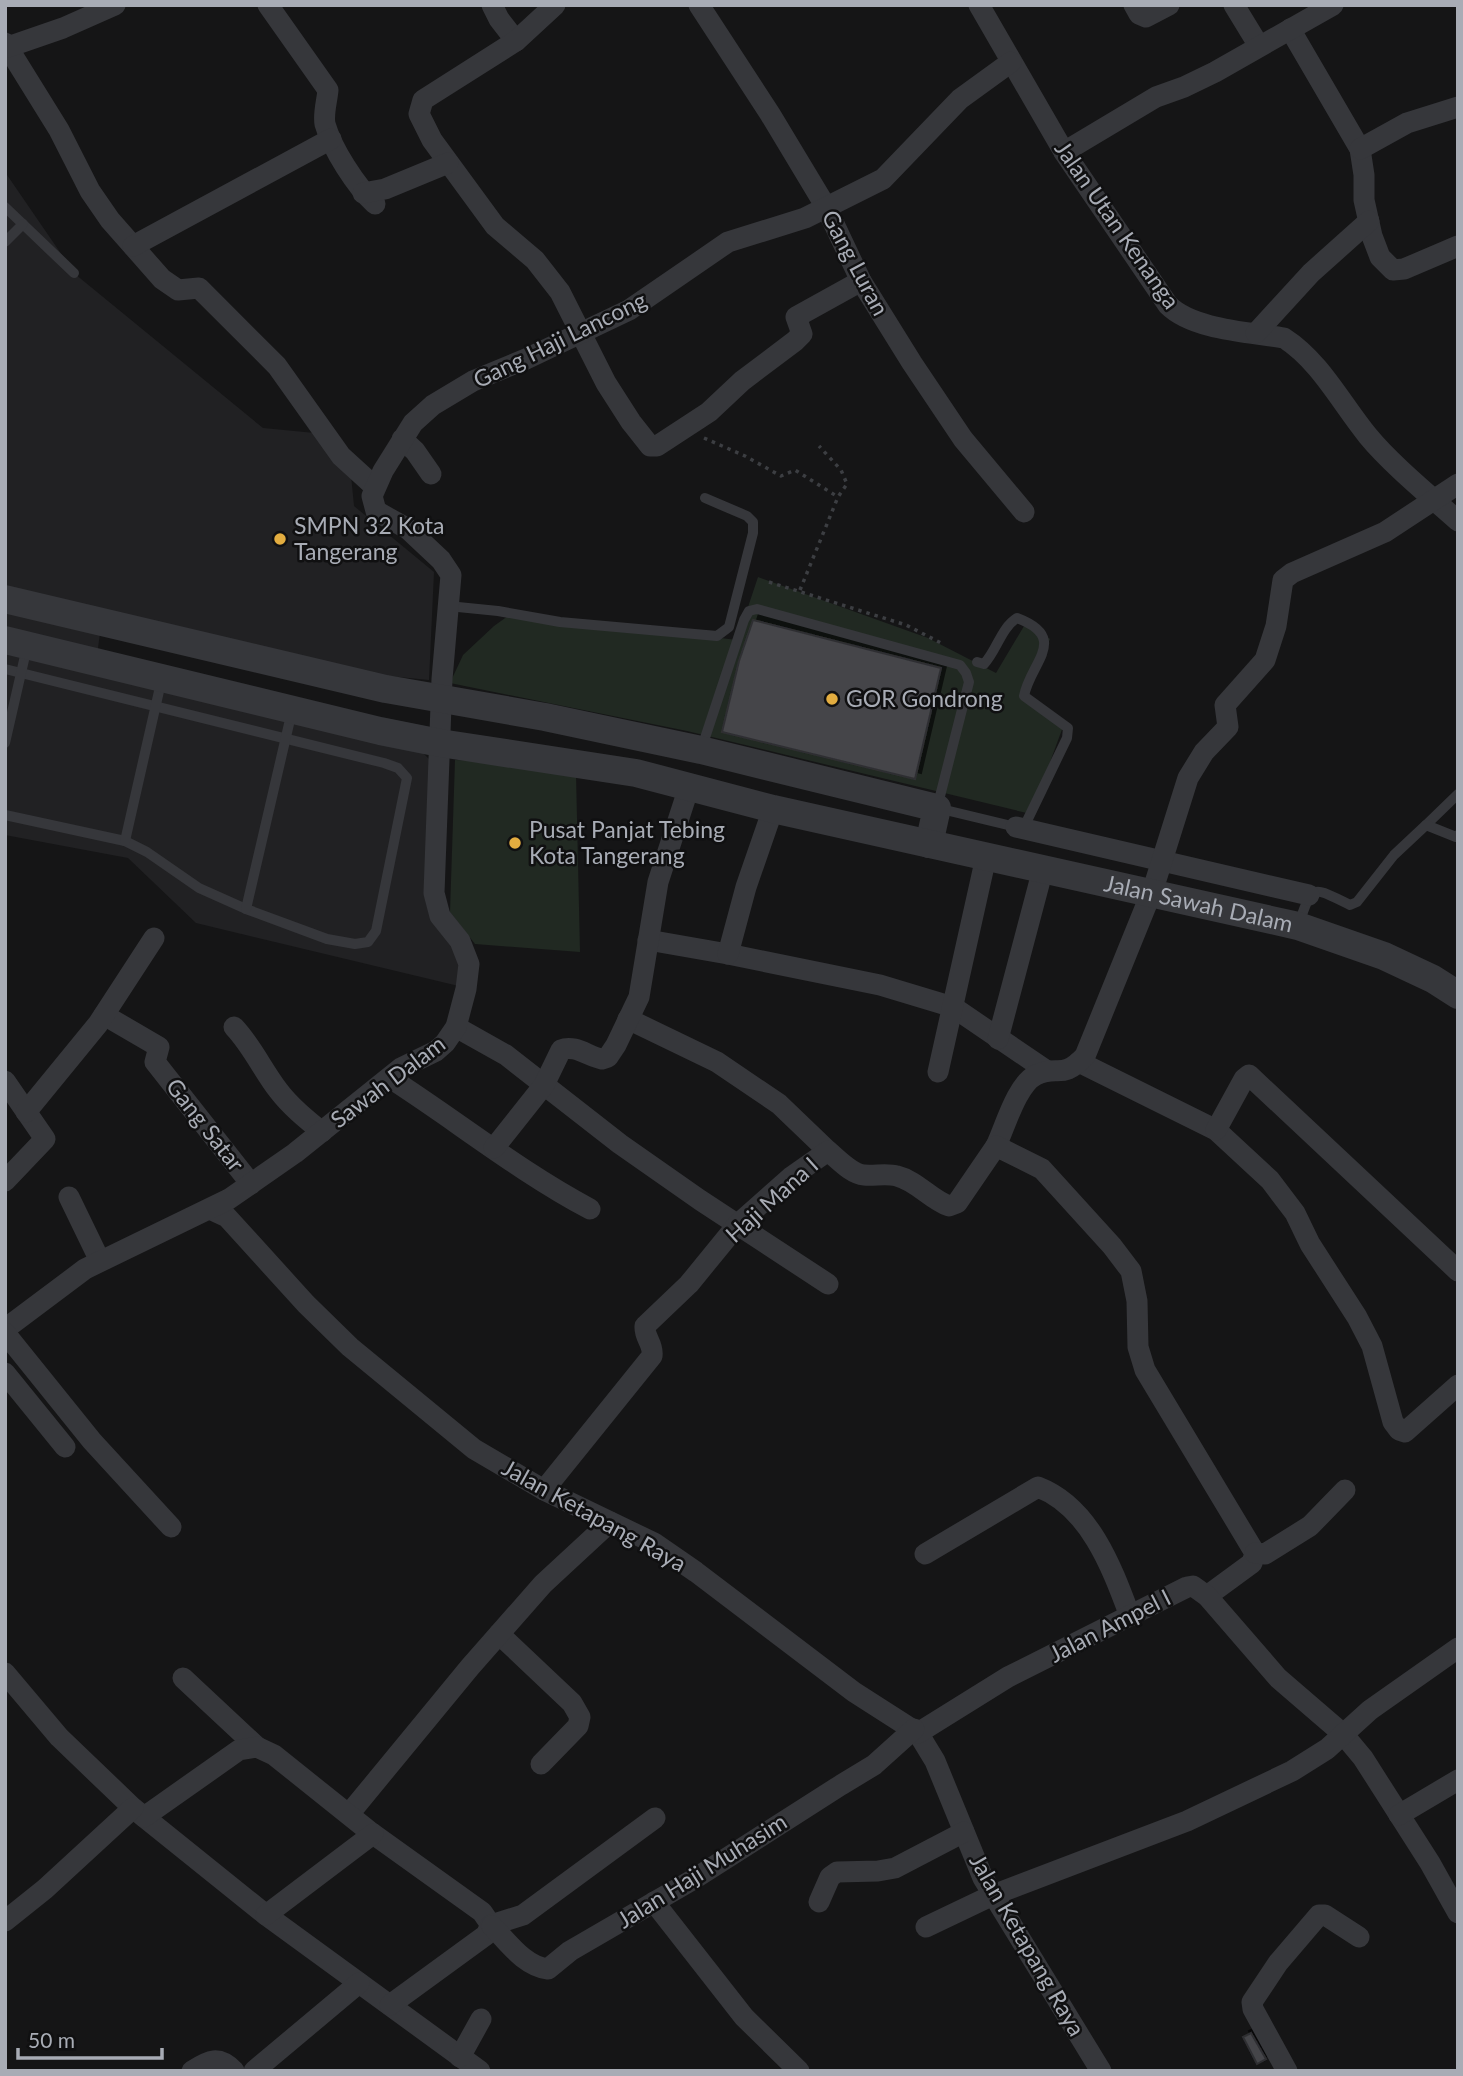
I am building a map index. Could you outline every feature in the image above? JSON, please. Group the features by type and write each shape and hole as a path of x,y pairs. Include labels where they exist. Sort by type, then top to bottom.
{"street":[{"path":"115,5 74,23 7,45 59,130 90,191 110,220 162,279 178,290 199,288 277,366 341,456 375,487 372,496 376,511 408,529 447,568 450,575 442,705"},
{"path":"268,5 328,90 324,122 338,155 369,198 448,163"},
{"path":"492,5 516,41"},
{"path":"555,5 516,41 423,100 419,114 432,140 495,226 535,261 560,292 606,383 650,446 657,446 709,412 742,381 795,341 802,334 796,317 861,281"},
{"name":"Gang Luran","path":"699,5 826,207 861,281 963,439 1024,512"},
{"name":"Jalan Utan Kenanga","path":"979,5 1064,152 1168,305 1175,312 1199,323 1284,338 1308,357 1370,438 1458,520"},
{"path":"1134,5 1139,14 1146,17 1169,5"},
{"path":"1234,5 1259,46"},
{"path":"1064,152 1156,97 1184,87 1333,5"},
{"path":"1290,29 1360,149 1364,200 1380,257 1393,270 1404,269 1458,246"},
{"name":"Gang Haji Lancong","path":"375,487 413,423 433,405 473,381 629,310 728,242 805,218 883,179 960,99 1011,62"},
{"path":"1360,149 1407,123 1458,107"},
{"path":"133,246 331,139"},
{"path":"1256,333 1311,273 1369,221"},
{"path":"402,439 415,451 431,474"},
{"path":"648,940 880,985 953,1007 1047,1071 1060,1073 1072,1069 1085,1056 1156,877 1188,778 1204,752 1227,728 1225,705 1265,660 1276,626 1283,580 1292,573 1385,532 1436,501 1458,484"},
{"path":"5,599 383,710 440,738 636,773 773,810 934,821"},
{"path":"16,643 292,711 383,710 442,705 545,717 701,750 934,821"},
{"name":"Sawah Dalam","path":"212,1210 322,1132 401,1068 436,1051 456,1027 466,989 469,964 460,941 440,916 434,893 442,705"},
{"path":"538,757 545,717"},
{"path":"494,1148 544,1085 561,1051 566,1048 576,1049 602,1059 608,1057 616,1045 639,997 658,882 689,787"},
{"path":"728,954 746,887 773,810"},
{"name":"Jalan Sawah Dalam","path":"934,821 986,857 1042,869 1156,877 1304,910 1458,995"},
{"path":"1016,827 1156,877"},
{"path":"938,1072 986,857"},
{"path":"998,1039 1042,869"},
{"path":"26,1112 104,1015 154,938"},
{"name":"Gang Satar","path":"104,1015 159,1046 155,1062 251,1184"},
{"path":"628,1019 717,1062 779,1104 828,1151"},
{"path":"234,1027 248,1041 256,1058 291,1106 322,1132"},
{"path":"456,1027 506,1055 632,1152 828,1283"},
{"path":"1079,1062 1216,1130 1270,1180 1295,1213 1310,1244 1372,1346 1386,1404 1392,1422 1399,1430 1405,1432 1458,1385"},
{"path":"1047,1071 1035,1076 1023,1086 996,1146 1042,1169 1112,1246 1131,1271 1137,1301 1138,1347 1145,1370 1255,1553 1252,1563 1207,1596"},
{"path":"1216,1130 1244,1079 1250,1075 1458,1271"},
{"path":"390,1078 550,1188 590,1209"},
{"path":"5,1081 45,1139 5,1181"},
{"name":"Haji Mana I","path":"544,1490 652,1356 653,1350 644,1334 645,1326 689,1284 738,1224 791,1177 828,1151 861,1175 895,1175 910,1181 939,1203 948,1206 957,1203 996,1146"},
{"path":"69,1197 100,1261"},
{"path":"171,1527 92,1441 5,1331 85,1269 212,1210"},
{"name":"Jalan Ketapang Raya","path":"212,1210 227,1217 306,1304 350,1347 474,1449 544,1490 610,1521 675,1558 854,1692 916,1731 936,1761 973,1857 993,1895 1101,2071"},
{"path":"5,1373 65,1447"},
{"path":"925,1554 1038,1487 1055,1494 1084,1522 1112,1570 1130,1616"},
{"path":"1255,1553 1265,1554 1310,1526 1345,1490"},
{"path":"349,1814 543,1584 610,1521"},
{"name":"Jalan Ampel I","path":"916,1731 1008,1678 1193,1586 1207,1596 1278,1678 1343,1734 1363,1758 1458,1913"},
{"path":"499,1634 572,1703 580,1717 578,1726 541,1764"},
{"path":"926,1927 993,1895 1186,1821 1292,1771 1327,1749 1370,1710 1458,1648"},
{"path":"5,1673 59,1737 138,1812 266,1915 480,2071"},
{"path":"183,1678 257,1747 274,1755 373,1834 482,1912 491,1925"},
{"name":"Jalan Haji Muhasim","path":"491,1925 525,1959 539,1968 548,1969 570,1951 694,1879 858,1776 916,1731"},
{"path":"5,1921 138,1812 239,1750 257,1747"},
{"path":"1399,1815 1458,1780"},
{"path":"390,2006 486,1935 491,1925 523,1915 655,1818"},
{"path":"819,1902 830,1877 837,1872 895,1868 964,1832"},
{"path":"266,1915 373,1834"},
{"path":"654,1902 744,2017 799,2071"},
{"path":"1287,2071 1253,2009 1252,2002 1278,1963 1319,1915 1325,1915 1359,1937"},
{"path":"254,2071 359,1983"},
{"path":"460,2057 481,2019"},
{"path":"192,2071 210,2060 219,2059 234,2071"}],"lane":[{"path":"5,207 74,273"},
{"path":"5,242 23,224"},
{"path":"448,606 498,611 560,622 717,635 729,627 753,533 753,522 747,516 705,498"},
{"path":"701,750 744,620 750,611 757,609 960,665 969,682 934,821 1016,827 1025,825 1067,738 1068,728 1024,696 1026,686 1045,649 1045,642 1026,621 1017,618 1009,623 990,658 984,664 977,662"},
{"path":"5,743 21,673 16,643"},
{"path":"5,669 384,763 398,768 407,778 376,931 368,942 355,944 327,939 246,909 199,888 147,852 125,841 5,815"},
{"path":"125,841 162,678"},
{"path":"246,909 292,711"},
{"path":"1304,910 1313,891 1320,890 1350,905 1357,902 1394,855 1458,794"},
{"path":"1426,825 1456,837 1458,835"}],"path":[{"path":"684,428 781,476 795,470 838,496"},
{"path":"800,590 847,480 819,446"},
{"path":"769,582 906,625 942,644"}],"shaded area":[{"path":"5,172 75,274 263,428 315,433 351,475 354,506 434,572 429,680 349,672 103,611 95,670 411,741 429,759 433,919 461,957 467,988 196,923 128,858 5,835"},
{"path":"758,577 928,638 996,673 1027,621 1050,639 1024,700 1064,724 1031,814 687,731 450,683 463,655 512,613 737,640"},
{"name":"Pusat Panjat Tebing Kota Tangerang","path":"455,760 521,762 576,774 580,952 475,944 450,912"}],"building":[{"name":"GOR Gondrong","path":"753,620 941,668 915,779 722,732 739,661"},
{"path":"1251,2033 1266,2059 1257,2064 1243,2037"}],"place":[{"name":"SMPN 32 Kota Tangerang","path":"280,539"},
{"name":"GOR Gondrong","path":"832,699"},
{"name":"Pusat Panjat Tebing Kota Tangerang","path":"515,843"}]}
